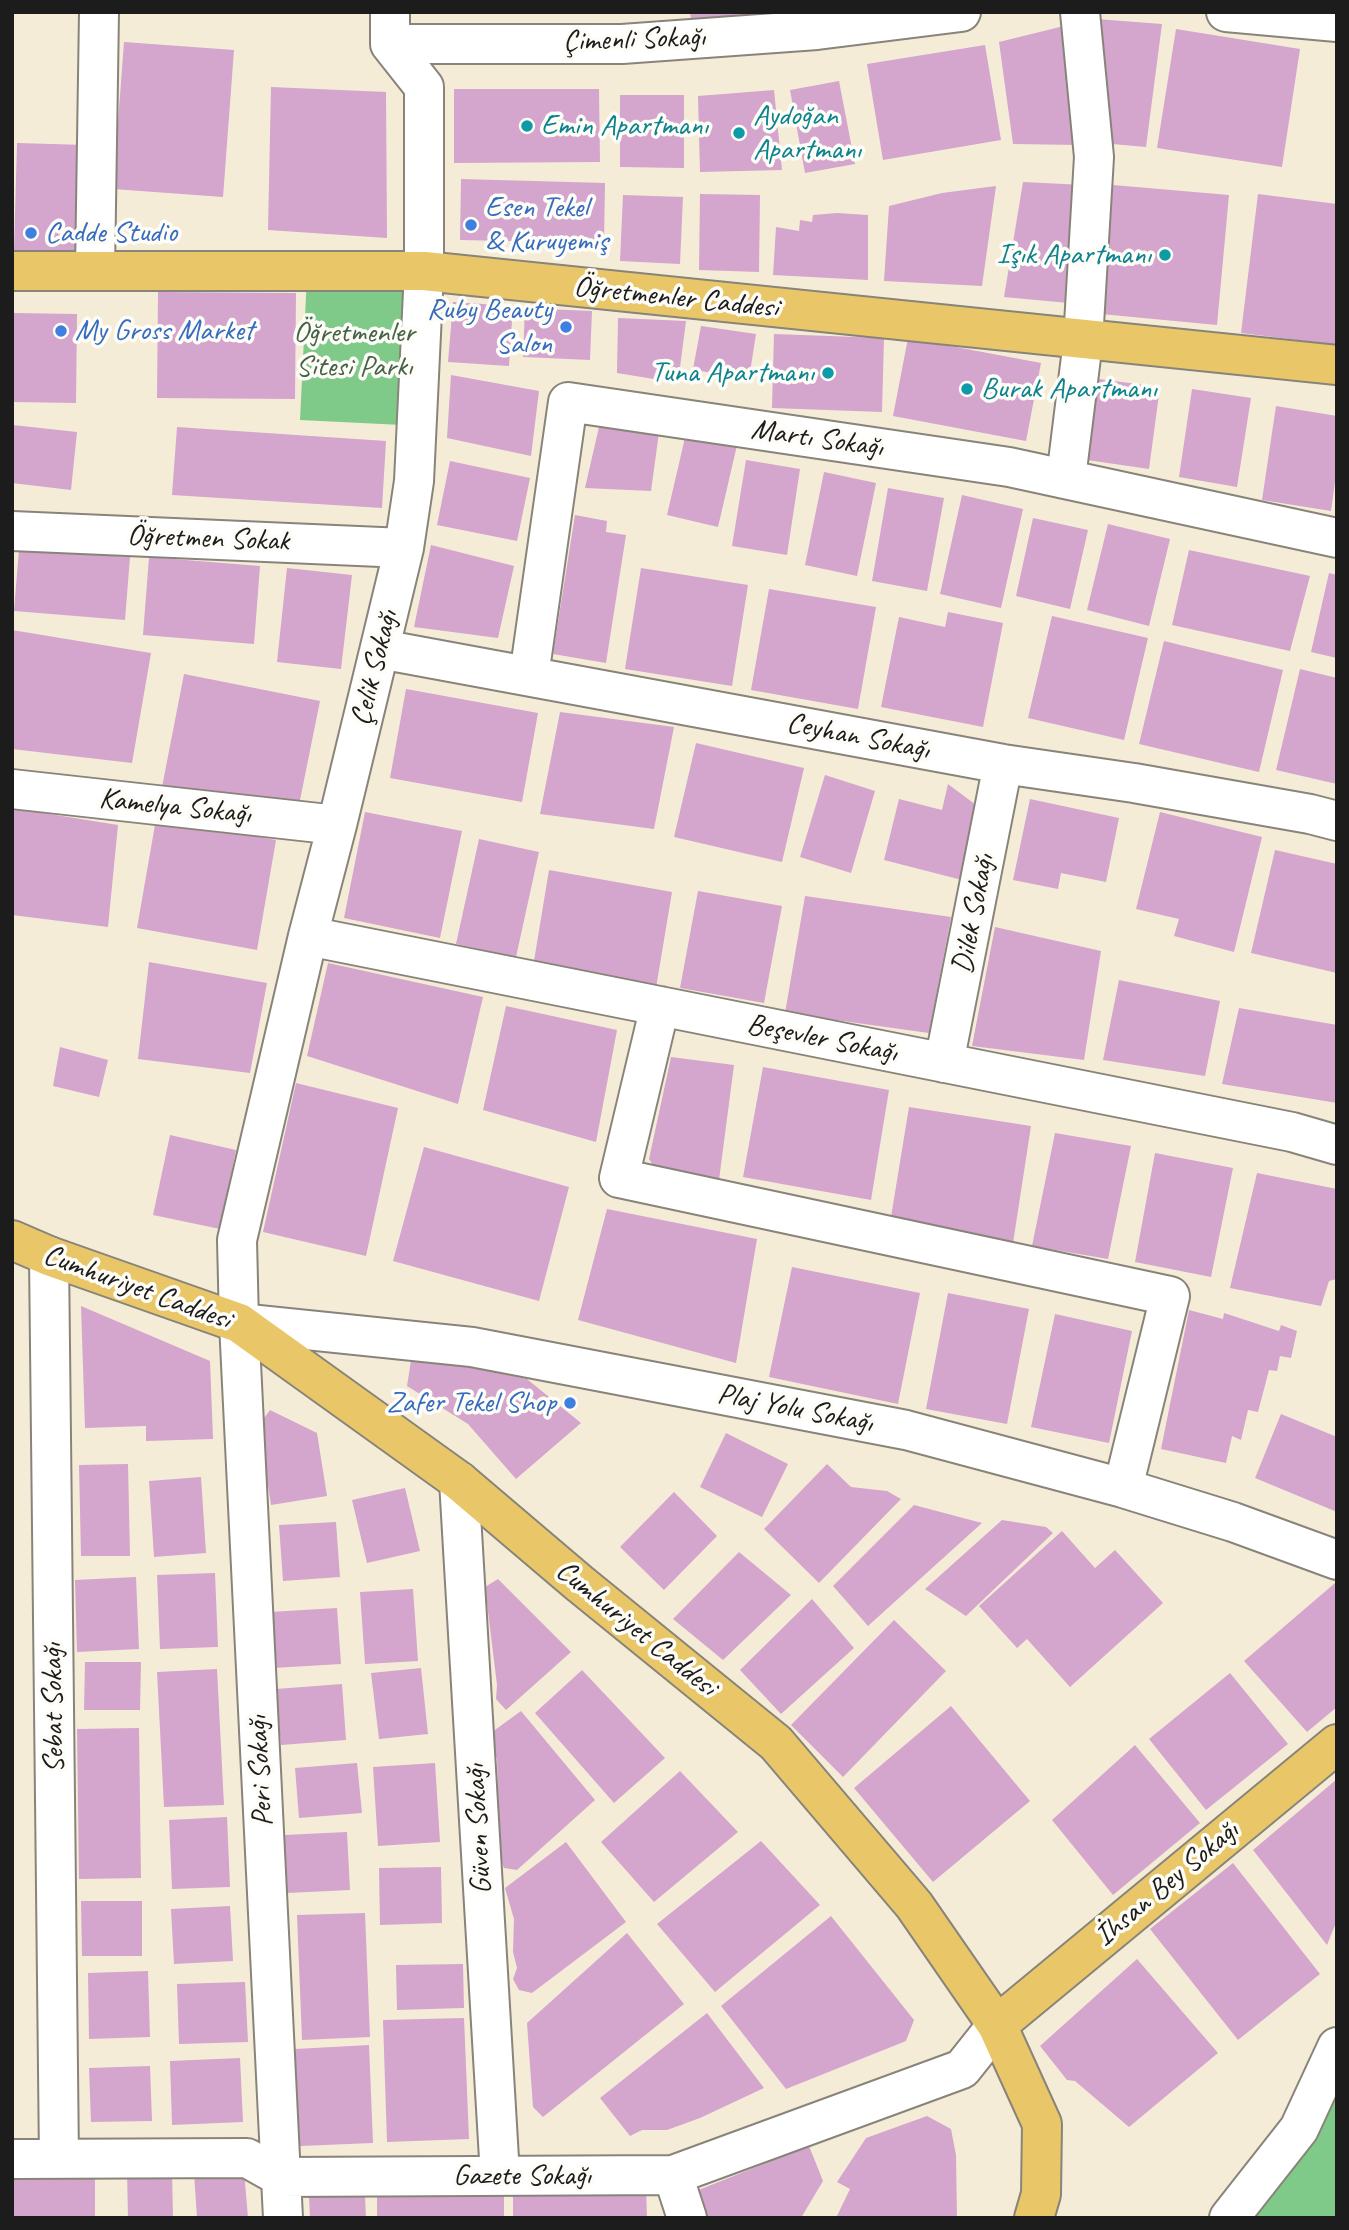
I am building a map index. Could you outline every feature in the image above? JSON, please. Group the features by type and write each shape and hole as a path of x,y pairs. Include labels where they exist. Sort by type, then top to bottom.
{"main road":[{"name":"Öğretmenler Caddesi","path":"12,271 424,271 1083,341 1337,365"},
{"name":"Cumhuriyet Caddesi","path":"12,1240 48,1256 239,1323 459,1481 589,1592 776,1743 914,1905 998,2025 1042,2124 1041,2194 1034,2218"},
{"name":"İhsan Bey Sokağı","path":"998,2025 1337,1744"}],"street":[{"path":"94,271 99,12"},
{"name":"Çimenli Sokağı","path":"390,28 622,44 817,30 961,12"},
{"path":"1066,478 1083,341 1094,157 1080,12"},
{"path":"1226,12 1337,22"},
{"name":"Çelik Sokağı","path":"239,1323 237,1240 307,936 337,825 404,548 414,481 424,271 424,87 390,28"},
{"name":"Martı Sokağı","path":"529,676 568,402 1009,467 1337,538"},
{"name":"Öğretmen Sokak","path":"12,531 404,548"},
{"name":"Ceyhan Sokağı","path":"380,649 1003,764 1147,786 1337,821"},
{"name":"Dilek Sokağı","path":"944,1063 1003,764"},
{"name":"Kamelya Sokağı","path":"12,789 337,825"},
{"name":"Beşevler Sokağı","path":"307,936 1278,1129 1337,1145"},
{"path":"660,1006 619,1178 1170,1296 1123,1488"},
{"name":"Sebat Sokağı","path":"48,1256 59,2159"},
{"name":"Plaj Yolu Sokağı","path":"239,1323 486,1350 906,1430 1123,1488 1233,1522 1337,1560"},
{"name":"Peri Sokağı","path":"239,1323 283,2218"},
{"name":"Güven Sokağı","path":"459,1481 500,2176"},
{"name":"Gazete Sokağı","path":"12,2159 247,2158 281,2177 673,2175 961,2069 998,2025"},
{"path":"1229,2218 1299,2129 1337,2047"},
{"path":"673,2175 687,2218"}],"green space":[{"name":"Öğretmenler Sitesi Parkı","path":"307,276 408,281 402,425 300,420"},
{"path":"1337,2047 1337,2218 1229,2218"}],"building":[{"path":"690,12 801,12 691,20"},
{"path":"1083,18 1162,24 1146,147 1101,143"},
{"path":"1064,26 1080,145 1013,144 999,42"},
{"path":"1176,29 1300,49 1282,167 1157,148"},
{"path":"124,42 234,50 223,197 113,189"},
{"path":"985,45 1001,140 883,160 867,64"},
{"path":"839,81 855,164 805,173 790,90"},
{"path":"271,87 386,92 387,238 268,230"},
{"name":"Emin Apartmanı","path":"454,89 599,89 600,162 454,163"},
{"name":"Aydoğan Apartmanı","path":"774,90 782,170 700,172 698,96"},
{"path":"620,95 684,95 684,168 620,167"},
{"path":"17,143 86,145 83,252 14,250"},
{"path":"461,179 605,183 604,243 460,240"},
{"path":"1023,182 1084,185 1079,304 1004,297"},
{"name":"Işık Apartmanı","path":"1113,185 1229,195 1217,325 1101,314"},
{"path":"996,186 982,286 884,281 889,206 942,193"},
{"path":"700,194 760,195 759,272 699,270"},
{"path":"1258,194 1337,204 1337,345 1241,333"},
{"path":"623,195 683,197 680,264 620,261"},
{"path":"813,215 868,215 868,280 773,275 776,227 799,231 800,220 812,222"},
{"path":"158,292 296,293 295,399 157,398"},
{"path":"453,302 513,306 509,366 448,362"},
{"path":"525,308 592,311 590,360 523,357"},
{"path":"13,313 77,314 76,403 12,402"},
{"path":"618,318 686,321 678,383 617,373"},
{"path":"701,326 756,334 751,366 742,380 693,369"},
{"name":"Tuna Apartmanı","path":"774,334 884,338 882,412 772,408"},
{"name":"Burak Apartmanı","path":"908,338 1041,363 1026,441 893,416"},
{"path":"451,375 539,391 531,456 447,438"},
{"path":"1091,378 1160,387 1149,469 1080,459"},
{"path":"1192,389 1251,398 1237,487 1179,477"},
{"path":"1276,406 1337,416 1337,467 1331,511 1262,500"},
{"path":"601,418 660,425 651,491 585,488"},
{"path":"13,425 77,432 71,490 12,483"},
{"path":"177,427 386,441 382,508 172,495"},
{"path":"687,429 738,441 718,527 667,515"},
{"path":"746,460 800,469 787,555 732,546"},
{"path":"450,461 530,478 517,541 437,525"},
{"path":"824,472 876,483 857,576 805,565"},
{"path":"888,488 944,498 927,591 872,581"},
{"path":"962,495 1023,509 1001,608 940,594"},
{"path":"575,515 607,521 606,532 626,535 606,663 553,654"},
{"path":"1033,518 1088,530 1070,609 1016,596"},
{"path":"1108,524 1170,539 1149,626 1087,610"},
{"path":"431,545 514,566 498,638 414,627"},
{"path":"19,549 130,557 125,620 14,611"},
{"path":"1189,550 1310,576 1290,651 1172,625"},
{"path":"149,557 260,566 254,644 143,635"},
{"path":"287,568 352,575 341,669 277,662"},
{"path":"641,568 748,585 732,686 625,669"},
{"path":"1329,573 1337,575 1337,658 1311,652"},
{"path":"769,589 876,607 858,709 751,690"},
{"path":"948,612 1003,623 983,727 881,707 899,617 945,627"},
{"path":"1052,616 1148,638 1124,740 1028,718"},
{"path":"12,630 151,653 132,763 12,749"},
{"path":"1164,641 1283,670 1259,772 1139,744"},
{"path":"1300,669 1337,678 1337,784 1276,770"},
{"path":"184,674 320,701 298,810 162,787"},
{"path":"406,689 538,713 522,802 390,778"},
{"path":"560,712 674,727 654,829 540,814"},
{"path":"696,743 804,768 782,862 674,837"},
{"path":"825,775 875,791 851,873 800,857"},
{"path":"948,784 980,808 962,880 884,860 899,799 942,810"},
{"path":"1030,799 1119,818 1106,882 1061,873 1058,889 1013,880"},
{"path":"12,808 118,825 108,927 12,915"},
{"path":"365,812 462,831 440,938 344,918"},
{"path":"1160,812 1262,837 1234,952 1174,936 1179,919 1136,909"},
{"path":"156,819 276,840 257,950 137,928"},
{"path":"479,839 539,852 516,957 456,944"},
{"path":"1275,850 1337,864 1337,973 1251,953"},
{"path":"549,870 672,892 656,988 533,967"},
{"path":"698,891 782,906 764,1003 680,988"},
{"path":"805,896 951,917 929,1033 785,1013"},
{"path":"995,927 1101,951 1084,1060 972,1046"},
{"path":"149,962 267,983 250,1073 138,1059"},
{"path":"328,963 483,997 458,1104 307,1056"},
{"path":"1119,980 1220,1001 1205,1076 1103,1060"},
{"path":"506,1006 617,1030 596,1142 483,1110"},
{"path":"1239,1008 1337,1025 1337,1103 1222,1084"},
{"path":"60,1047 108,1060 99,1097 53,1086"},
{"path":"671,1057 734,1065 719,1180 657,1171 649,1159"},
{"path":"763,1067 889,1090 871,1200 743,1177"},
{"path":"296,1083 398,1108 366,1256 263,1232"},
{"path":"909,1107 1031,1126 1013,1243 890,1223"},
{"path":"1055,1133 1131,1146 1108,1259 1032,1246"},
{"path":"170,1135 236,1150 220,1229 153,1215"},
{"path":"424,1147 569,1187 539,1301 393,1261"},
{"path":"1155,1153 1233,1168 1211,1277 1135,1262"},
{"path":"1257,1173 1337,1189 1337,1279 1329,1281 1321,1306 1230,1288"},
{"path":"607,1209 757,1239 736,1363 578,1320"},
{"path":"792,1267 920,1293 898,1404 769,1377"},
{"path":"948,1293 1029,1309 1007,1424 926,1409"},
{"path":"81,1306 210,1361 213,1439 146,1441 146,1426 85,1428"},
{"path":"1189,1310 1223,1319 1224,1313 1279,1331 1281,1325 1297,1331 1291,1358 1280,1356 1277,1371 1269,1370 1258,1412 1248,1410 1241,1440 1232,1436 1226,1463 1161,1449"},
{"path":"1055,1314 1132,1331 1109,1443 1031,1427"},
{"path":"412,1354 527,1379 581,1423 516,1479 468,1424 407,1386"},
{"path":"270,1410 317,1433 327,1496 271,1505 259,1425"},
{"path":"1281,1414 1337,1437 1337,1512 1255,1478"},
{"path":"726,1433 788,1464 762,1517 700,1487"},
{"path":"128,1464 130,1556 81,1556 79,1465"},
{"path":"827,1464 851,1487 887,1491 901,1499 819,1583 764,1529"},
{"path":"201,1477 206,1553 154,1557 149,1481"},
{"path":"405,1488 420,1551 367,1563 352,1500"},
{"path":"674,1492 717,1536 664,1590 620,1547"},
{"path":"914,1505 982,1523 868,1626 833,1586"},
{"path":"1002,1520 1046,1527 1053,1533 966,1616 925,1589"},
{"path":"336,1522 340,1577 283,1581 279,1525"},
{"path":"1062,1531 1095,1568 1115,1550 1163,1603 1070,1687 1027,1639 1017,1648 979,1606"},
{"path":"739,1552 791,1595 723,1660 673,1619"},
{"path":"215,1573 218,1647 160,1649 157,1575"},
{"path":"136,1577 139,1649 77,1652 75,1580"},
{"path":"498,1579 571,1652 506,1710 496,1699 497,1685 485,1587"},
{"path":"1335,1583 1337,1707 1307,1732 1244,1661"},
{"path":"413,1589 418,1661 365,1664 360,1592"},
{"path":"812,1599 854,1648 781,1714 740,1670"},
{"path":"337,1608 341,1664 273,1668 270,1612"},
{"path":"894,1620 946,1671 843,1777 791,1725"},
{"path":"85,1662 141,1662 140,1710 84,1710"},
{"path":"421,1668 428,1734 379,1739 371,1673"},
{"path":"217,1669 224,1805 164,1807 157,1672"},
{"path":"582,1670 665,1758 614,1803 535,1713"},
{"path":"1230,1673 1288,1744 1206,1810 1149,1739"},
{"path":"342,1684 346,1740 281,1745 276,1689"},
{"path":"951,1706 1030,1801 933,1882 854,1788"},
{"path":"521,1711 595,1800 517,1870 504,1868 500,1858 497,1759 488,1735"},
{"path":"139,1728 141,1878 79,1879 77,1729"},
{"path":"1135,1745 1200,1823 1113,1895 1052,1820"},
{"path":"357,1763 362,1813 299,1818 295,1768"},
{"path":"435,1763 440,1842 378,1846 373,1767"},
{"path":"680,1771 738,1832 654,1902 601,1842"},
{"path":"1337,1779 1337,1920 1327,1945 1253,1850"},
{"path":"227,1817 230,1887 172,1889 169,1820"},
{"path":"347,1832 350,1890 287,1893 284,1835"},
{"path":"761,1841 820,1905 715,1992 657,1924"},
{"path":"566,1842 626,1922 532,1993 519,1990 513,1979 517,1968 513,1952 514,1919 505,1888"},
{"path":"1233,1863 1320,1974 1238,2040 1150,1929"},
{"path":"441,1867 442,1923 380,1925 379,1868"},
{"path":"81,1901 142,1901 142,1956 82,1956"},
{"path":"230,1906 233,1961 174,1964 171,1909"},
{"path":"365,1913 370,2037 302,2040 297,1915"},
{"path":"831,1916 914,2020 906,2041 786,2089 721,2006"},
{"path":"627,1933 684,2004 543,2117 533,2107 527,2023"},
{"path":"1137,1959 1218,2053 1129,2127 1075,2081 1067,2080 1040,2046"},
{"path":"463,1964 464,2008 397,2010 396,1965"},
{"path":"148,1971 150,2037 89,2039 88,1973"},
{"path":"245,1982 248,2042 179,2044 177,1984"},
{"path":"707,2013 764,2088 700,2118 667,2130 642,2130 630,2136 600,2098"},
{"path":"464,2018 469,2139 387,2142 383,2020"},
{"path":"369,2045 373,2143 300,2146 295,2049"},
{"path":"240,2058 243,2122 172,2125 170,2061"},
{"path":"150,2066 152,2121 91,2122 89,2068"},
{"path":"927,2116 951,2129 956,2155 957,2218 836,2218 850,2189 837,2182 866,2138"},
{"path":"809,2146 823,2181 801,2218 706,2218 696,2191"},
{"path":"12,2168 95,2171 95,2218 12,2218"},
{"path":"127,2170 172,2170 173,2218 128,2218"},
{"path":"244,2170 248,2218 197,2218 194,2173"},
{"path":"646,2187 647,2218 513,2218 513,2190"},
{"path":"504,2192 504,2218 377,2218 377,2195"},
{"path":"365,2196 366,2218 310,2218 309,2197"}],"place":[{"name":"Emin Apartmanı","path":"527,126"},
{"name":"Aydoğan Apartmanı","path":"739,133"},
{"name":"Esen Tekel & Kuruyemiş","path":"471,225"},
{"name":"Cadde Studio","path":"31,233"},
{"name":"Işık Apartmanı","path":"1165,255"},
{"name":"Ruby Beauty Salon","path":"566,327"},
{"name":"My Gross Market","path":"61,331"},
{"name":"Tuna Apartmanı","path":"828,373"},
{"name":"Burak Apartmanı","path":"967,389"},
{"name":"Zafer Tekel Shop","path":"570,1403"}]}
